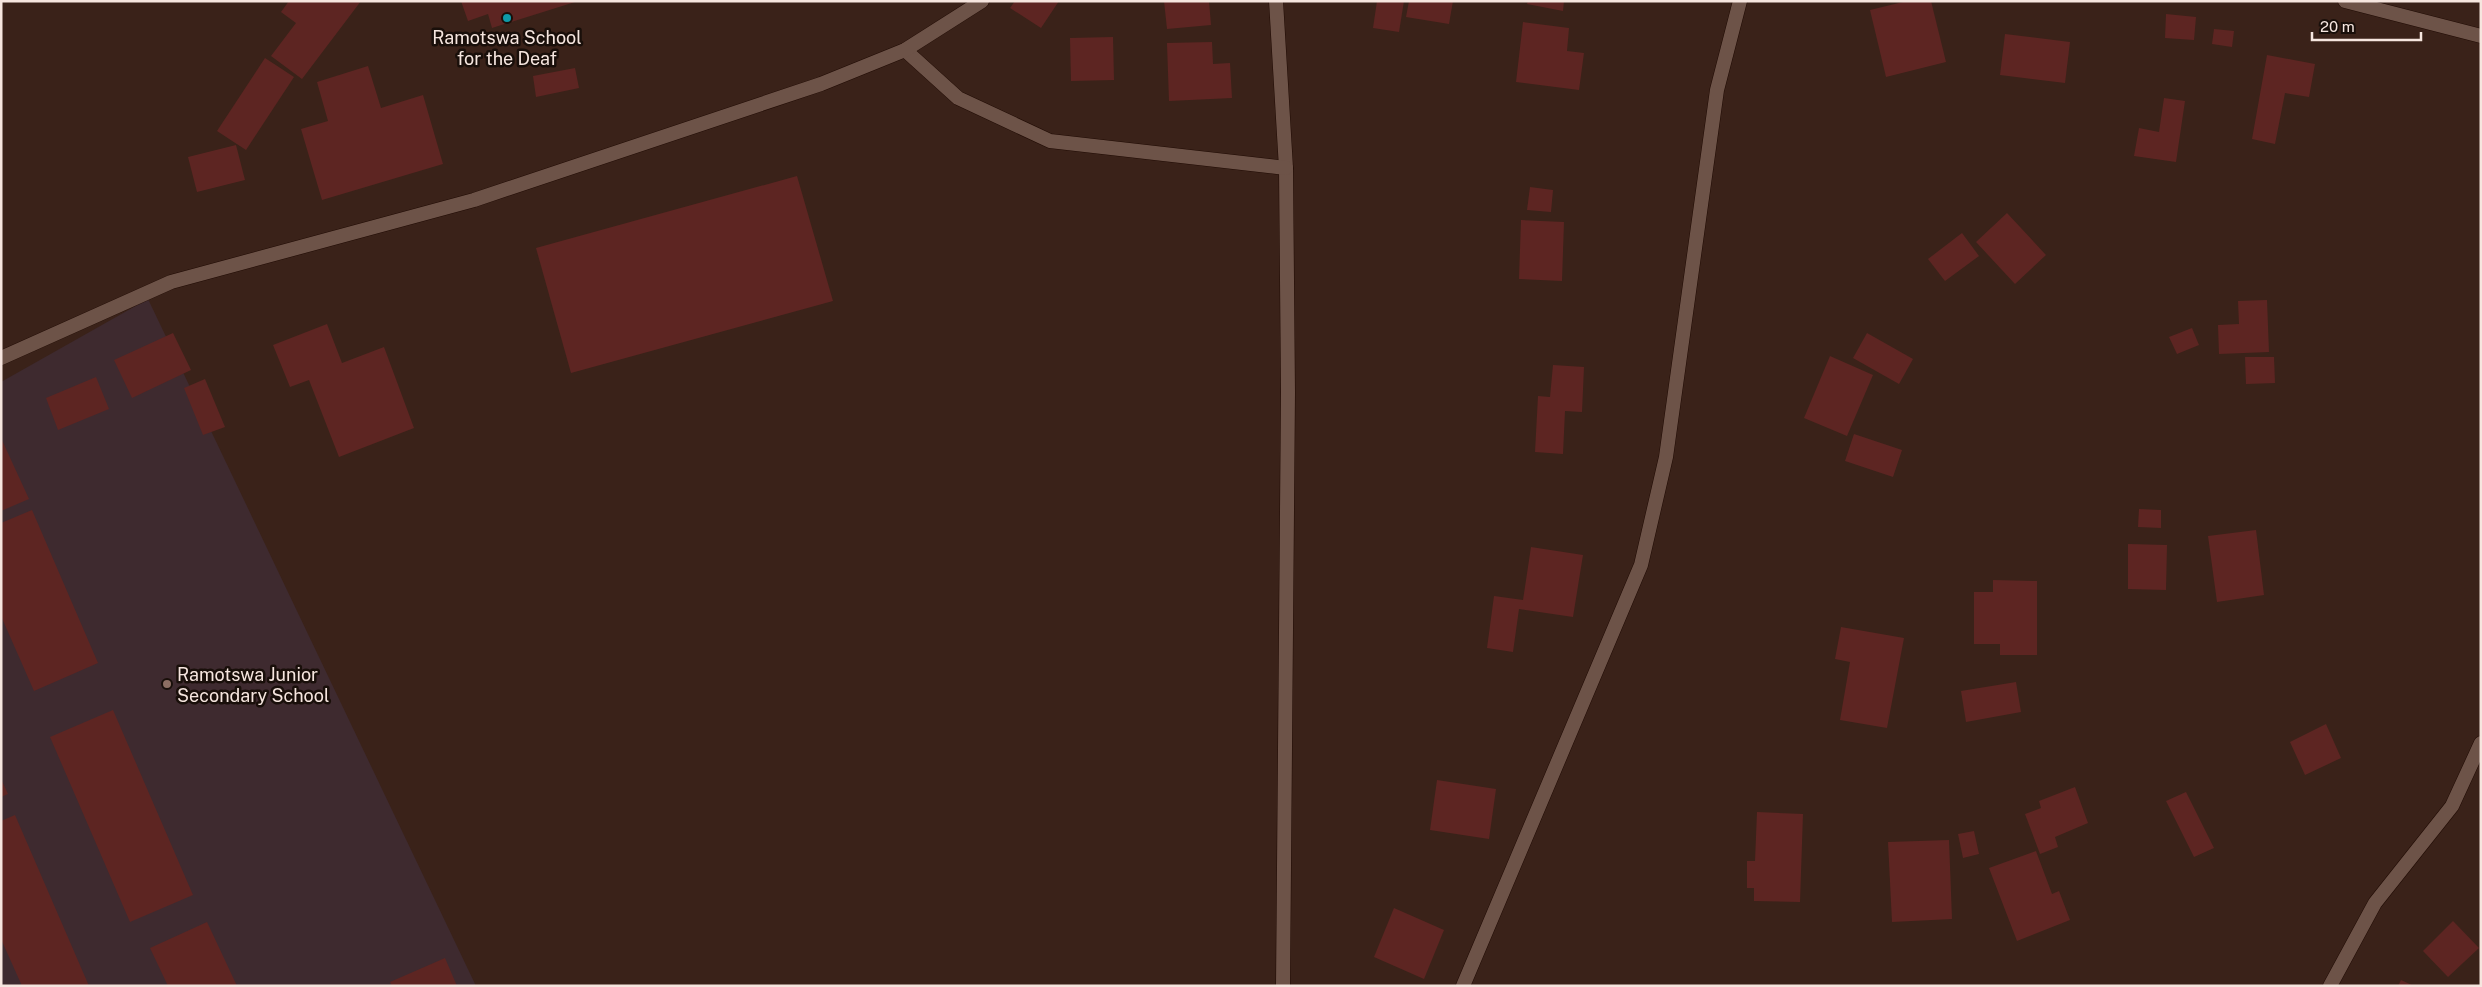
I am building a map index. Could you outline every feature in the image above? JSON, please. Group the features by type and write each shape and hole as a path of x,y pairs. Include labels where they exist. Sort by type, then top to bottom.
{"street":[{"path":"1,358 171,282 474,200 821,84 905,50 982,1"},
{"path":"1276,1 1286,168 1288,392 1283,986"},
{"path":"1463,986 1641,565 1666,457 1717,90 1740,1"},
{"path":"2345,1 2481,36"},
{"path":"905,50 958,98 1050,141 1286,168"},
{"path":"2330,986 2375,903 2452,806 2481,744"}],"shaded area":[{"name":"Ramotswa Junior Secondary School","path":"148,299 476,986 1,986 1,382"}],"building":[{"path":"289,1 361,1 302,79 271,56 296,23 281,12"},
{"name":"Ramotswa School for the Deaf","path":"461,1 575,2 492,28 488,14 468,21"},
{"path":"1015,1 1059,1 1041,28 1010,8"},
{"path":"1164,1 1209,1 1211,25 1167,29"},
{"path":"1377,1 1404,1 1399,32 1373,28"},
{"path":"1409,1 1453,1 1449,24 1406,17"},
{"path":"1528,1 1564,1 1563,11 1527,4"},
{"path":"1907,1 1931,1 1946,62 1886,77 1870,10"},
{"path":"2166,14 2196,17 2194,40 2165,38"},
{"path":"1523,22 1569,28 1567,51 1584,53 1579,90 1516,82"},
{"path":"2214,29 2234,31 2232,47 2212,44"},
{"path":"2005,34 2070,42 2065,83 2000,75"},
{"path":"1113,37 1114,80 1071,81 1070,38"},
{"path":"1212,42 1213,64 1230,63 1232,98 1169,101 1167,43"},
{"path":"2267,55 2315,64 2309,97 2285,93 2275,144 2252,139"},
{"path":"265,58 294,77 246,150 217,131"},
{"path":"368,66 381,108 423,95 443,164 322,200 301,129 328,121 317,82"},
{"path":"575,68 579,88 536,97 533,76"},
{"path":"2164,98 2185,101 2176,162 2134,156 2139,128 2159,132"},
{"path":"236,145 245,180 197,192 188,157"},
{"path":"797,176 833,301 571,373 536,248"},
{"path":"1530,187 1553,190 1551,212 1527,210"},
{"path":"2007,213 2046,255 2015,284 1976,242"},
{"path":"1521,220 1564,222 1562,281 1519,279"},
{"path":"1962,233 1979,256 1945,281 1928,259"},
{"path":"2267,300 2269,352 2219,354 2218,325 2239,324 2238,301"},
{"path":"327,324 342,363 384,347 414,428 339,457 309,380 290,387 273,345"},
{"path":"2192,328 2199,345 2177,354 2169,337"},
{"path":"173,333 191,370 132,398 114,360"},
{"path":"1867,333 1913,359 1899,384 1853,358"},
{"path":"1830,356 1873,375 1847,436 1804,418"},
{"path":"2245,357 2274,357 2275,383 2246,384"},
{"path":"1553,365 1584,367 1582,412 1565,411 1563,454 1535,452 1538,396 1550,397"},
{"path":"96,377 109,409 58,430 46,398"},
{"path":"205,379 225,427 203,435 184,388"},
{"path":"1854,434 1902,450 1893,477 1845,461"},
{"path":"1,438 29,499 1,511"},
{"path":"2139,509 2161,510 2161,528 2138,527"},
{"path":"32,510 98,663 34,691 1,616 1,523"},
{"path":"2256,530 2264,595 2217,602 2208,536"},
{"path":"2128,544 2167,545 2166,590 2128,589"},
{"path":"1531,547 1583,555 1573,617 1519,609 1513,652 1487,648 1494,596 1523,600"},
{"path":"1993,580 2037,581 2037,655 2000,655 2000,644 1974,644 1974,592 1993,592"},
{"path":"1841,627 1904,638 1887,728 1840,720 1850,662 1835,659"},
{"path":"2016,682 2021,712 1966,722 1961,691"},
{"path":"113,710 193,895 130,922 50,737"},
{"path":"2326,724 2341,758 2305,775 2290,742"},
{"path":"1,779 8,794 1,797"},
{"path":"1437,780 1496,789 1489,839 1430,830"},
{"path":"2075,787 2088,823 2055,837 2058,847 2040,854 2025,814 2041,808 2039,801"},
{"path":"2186,792 2214,848 2194,857 2166,801"},
{"path":"1757,812 1803,814 1800,902 1754,901 1754,888 1747,888 1747,861 1755,861"},
{"path":"15,815 89,986 22,986 1,939 1,821"},
{"path":"1974,831 1979,854 1963,858 1958,834"},
{"path":"1949,840 1952,919 1892,922 1888,842"},
{"path":"2036,851 2052,894 2059,891 2070,920 2017,941 1989,868"},
{"path":"1394,908 1444,930 1424,979 1374,957"},
{"path":"2453,921 2479,948 2448,977 2423,951"},
{"path":"207,922 237,986 168,986 150,948"},
{"path":"445,958 457,986 392,986 390,982"},
{"path":"2401,980 2414,986 2398,986"}],"place":[{"name":"Ramotswa School for the Deaf","path":"507,18"},
{"name":"Ramotswa Junior Secondary School","path":"167,684"}]}
